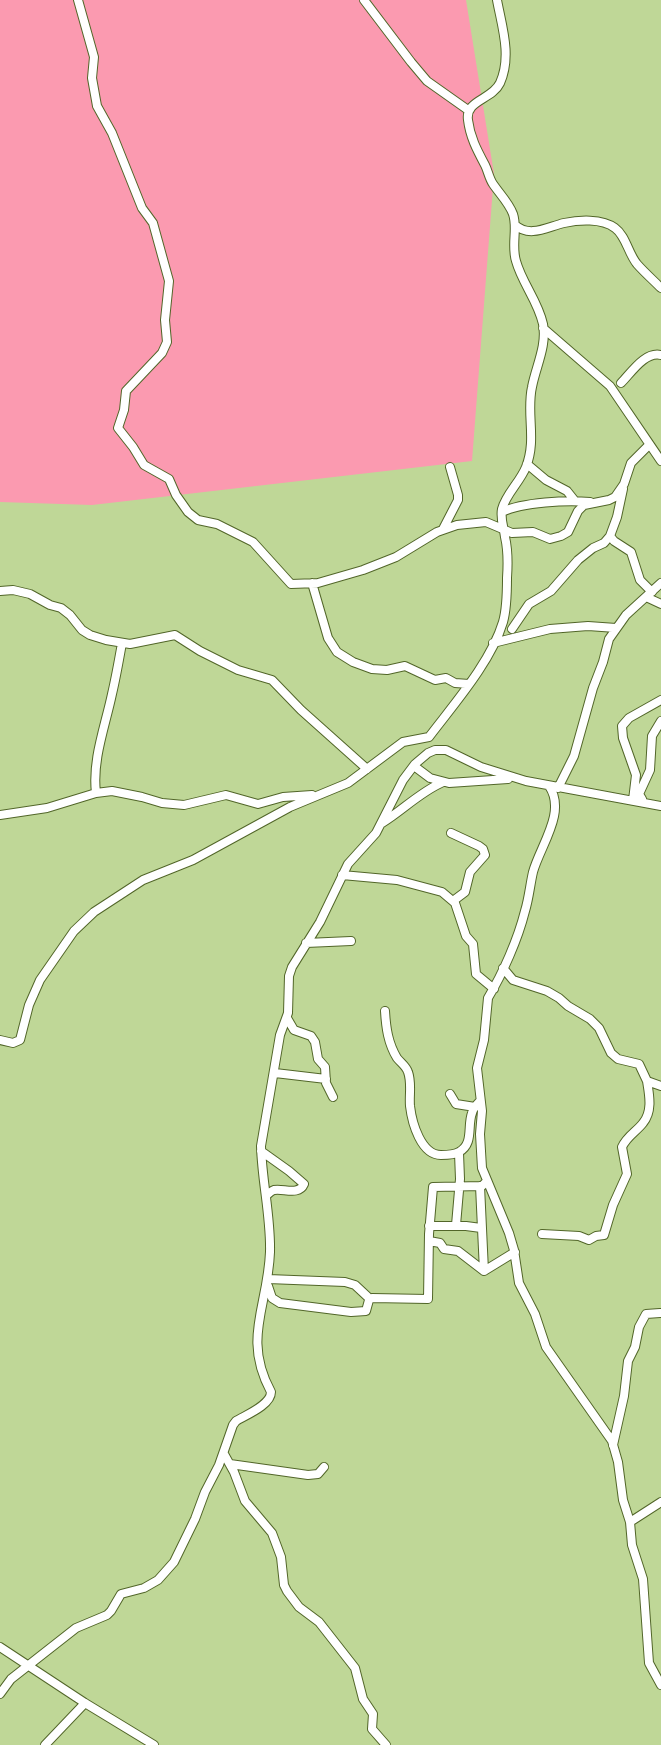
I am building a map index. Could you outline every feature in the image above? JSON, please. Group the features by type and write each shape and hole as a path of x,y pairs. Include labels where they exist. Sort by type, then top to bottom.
{"street":[{"path":"78,0 94,56 92,78 97,106 112,133 142,208 153,223 169,281 166,312 166,347 126,391 124,410 118,429 133,447 144,465 169,479 181,502 196,519 217,524 253,542 291,584 325,582 388,560 442,529 457,525 482,522 492,523 512,533 533,532 550,539 556,538 565,534 578,511 584,505 591,502"},
{"path":"0,1040 13,1043 20,1040 29,1005 40,980 74,931 94,912 130,887 194,860 290,807 348,782 403,742 429,737 469,684 493,643 504,614 507,577 506,544 502,512 506,501 527,464 532,441 532,387 541,354 543,328 536,306 516,263 513,243 515,225 512,212 491,182 476,149 471,135 468,110 428,81 411,62 364,0"},
{"path":"468,110 494,91 501,82 506,54 504,28 497,0"},
{"path":"515,225 521,230 526,231 543,230 563,223 582,221 600,222 611,226 621,235 637,264 661,288"},
{"path":"543,328 610,386 661,461"},
{"path":"621,383 648,356 655,354 661,355"},
{"path":"512,629 529,604 551,591 578,560 593,548 604,543 610,536 617,517 624,484 631,463 649,445"},
{"path":"527,464 546,480 567,491 574,501"},
{"path":"442,529 458,495 450,467"},
{"path":"502,512 520,506 574,501 591,502 609,500 615,497 624,484"},
{"path":"610,536 614,541 630,550 640,580 649,594 661,604"},
{"path":"558,788 574,756 593,688 604,662 609,639 616,628 661,582"},
{"path":"312,583 328,638 333,647 342,655 372,669 387,670 405,666 435,680 446,678 455,683 469,684"},
{"path":"0,591 13,590 30,594 50,605 66,610 78,627 90,635 130,644 175,635 232,668 268,678 367,769"},
{"path":"504,614 512,629 519,637"},
{"path":"493,643 550,629 567,627 616,628"},
{"path":"96,793 94,781 96,759 112,694 122,643"},
{"path":"633,800 636,775 623,738 622,726 629,718 661,700"},
{"path":"644,802 639,793 650,770 652,736 661,721"},
{"path":"370,1299 367,1310 360,1312 300,1307 275,1302 270,1295 268,1281 270,1227 261,1152 265,1116 275,1073 280,1035 287,1018 289,1008 288,993 290,971 320,922 342,875 352,859 371,840 382,823 393,797 414,766 431,751 446,750 481,767 549,786 661,806"},
{"path":"414,766 430,778 443,782 516,778"},
{"path":"382,823 400,812 426,790 443,782"},
{"path":"385,1011 388,1037 398,1058 408,1072 413,1120 425,1148 436,1156 459,1153 467,1144 471,1114 477,1104 477,1068 484,1040 488,998 494,989 525,913 533,873 552,822 555,798 549,786"},
{"path":"0,815 47,808 96,793 112,791 162,803 184,805 226,794 258,804 283,797 317,795"},
{"path":"451,833 466,838 484,851 483,858 470,872 465,892 453,901"},
{"path":"342,875 397,880 442,892 453,901 457,907 466,936 473,946 476,974 494,989"},
{"path":"306,943 352,941"},
{"path":"503,968 513,980 547,991 594,1021 600,1028 611,1054 618,1058 639,1064 647,1081 650,1103 642,1123 632,1132 622,1147 627,1174 613,1205 604,1235 596,1236 589,1240 579,1236 542,1234"},
{"path":"287,1018 294,1030 313,1038 318,1059 325,1067 326,1079 334,1097"},
{"path":"275,1073 326,1079"},
{"path":"647,1081 661,1086"},
{"path":"450,1094 456,1104 477,1104"},
{"path":"477,1104 482,1111 480,1156 484,1183 481,1228 484,1271"},
{"path":"261,1152 304,1184 299,1189 288,1191 274,1190 266,1196"},
{"path":"456,1226 460,1187 459,1153"},
{"path":"268,1281 345,1282 355,1285 370,1299 429,1298 429,1226 432,1186 460,1187 484,1183"},
{"path":"484,1183 509,1233 515,1252 519,1283 535,1314 546,1347 568,1375 585,1404 602,1426 613,1445 618,1462 623,1500 630,1522 632,1545 644,1587 647,1654 649,1663 661,1685"},
{"path":"429,1226 481,1228"},
{"path":"429,1241 440,1243 444,1249 458,1250 472,1264 484,1271"},
{"path":"484,1271 515,1252"},
{"path":"0,1694 11,1679 30,1666 76,1628 107,1615 121,1594 125,1591 144,1588 162,1576 174,1562 195,1519 205,1492 224,1454 230,1430 236,1421 264,1403 271,1394 259,1364 256,1342 258,1325 268,1281"},
{"path":"613,1445 624,1396 628,1361 635,1347 639,1327 646,1314 660,1313"},
{"path":"224,1454 230,1464 245,1501 272,1533 281,1557 284,1585 287,1591 299,1607 318,1622 351,1662 358,1676 363,1699 373,1714 372,1729 386,1745"},
{"path":"230,1464 308,1476 318,1474 324,1467"},
{"path":"630,1522 661,1502"},
{"path":"0,1647 154,1745"},
{"path":"45,1745 86,1703"}],"shaded area":[{"path":"0,0 466,0 494,174 472,461 92,505 0,502"}]}
